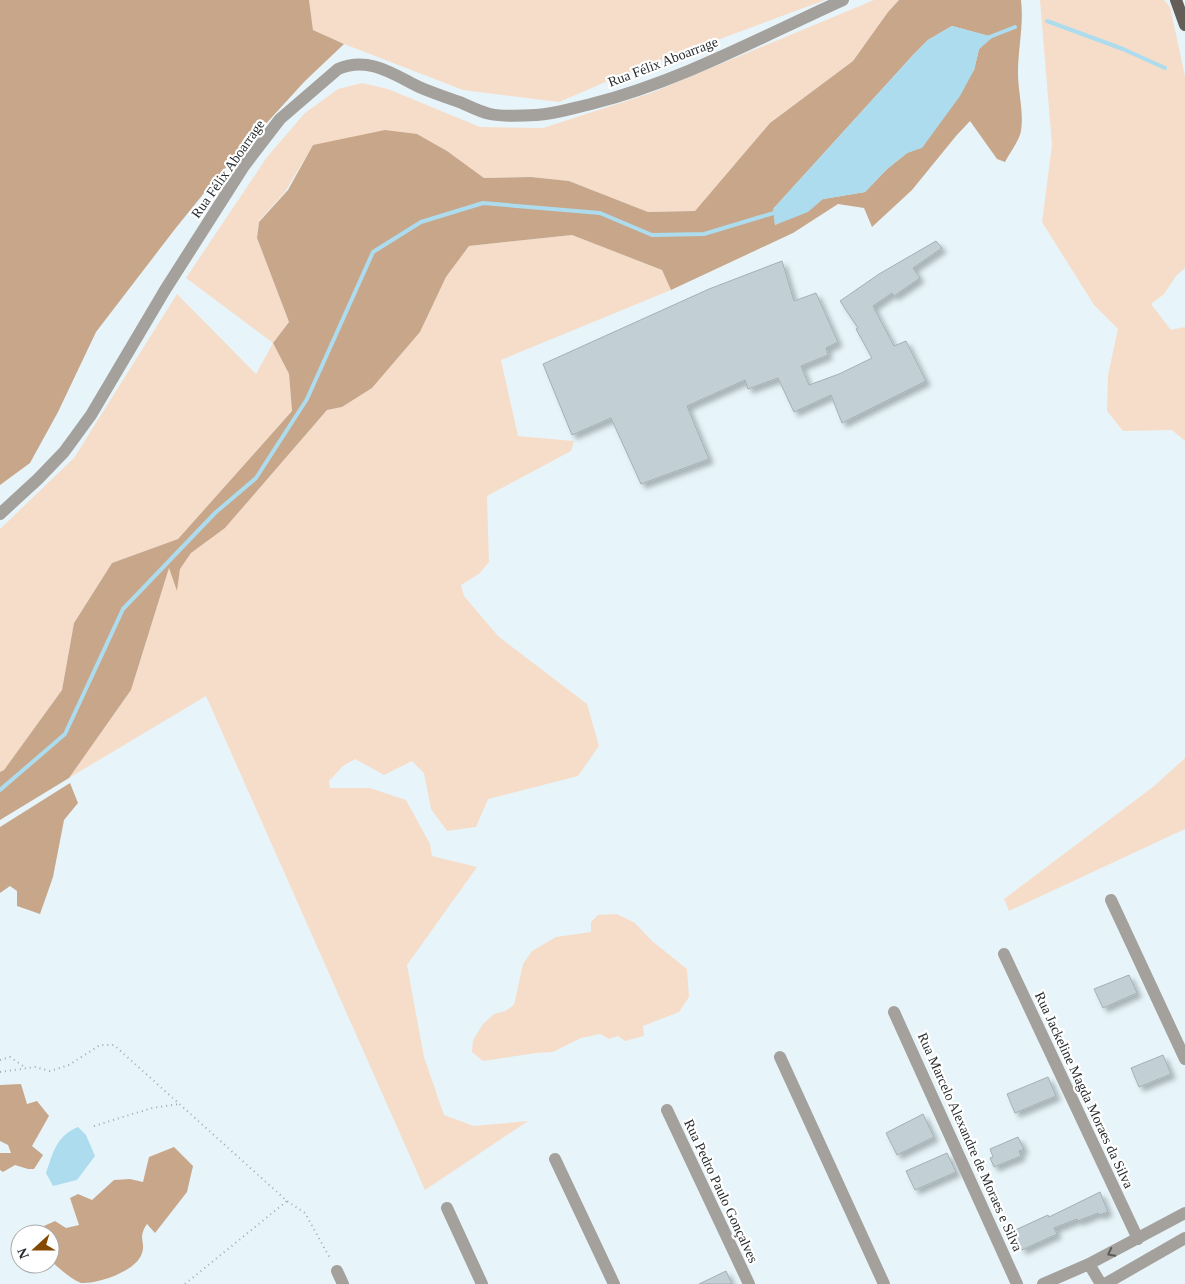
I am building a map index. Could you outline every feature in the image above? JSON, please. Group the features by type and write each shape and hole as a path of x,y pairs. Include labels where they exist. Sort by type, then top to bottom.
{"main road":[{"path":"1176,0 1185,25"}],"street":[{"name":"Rua Félix Aboarrage","path":"0,514 64,452 91,415 166,290 244,166 280,119 331,73 345,66 357,64 373,66 396,73 420,87 489,113 537,115 560,112 609,100 648,87 843,0"},
{"path":"1111,900 1185,1058"},
{"name":"Rua Jackeline Magda Moraes da Silva","path":"1004,954 1138,1239"},
{"name":"Rua Marcelo Alexandre de Moraes e Silva","path":"894,1012 1017,1284"},
{"path":"780,1057 884,1284"},
{"name":"Rua Pedro Paulo Gonçalves","path":"667,1110 749,1284"},
{"path":"555,1159 614,1284"},
{"path":"447,1208 482,1284"},
{"path":"1043,1284 1089,1264 1185,1213"},
{"path":"1105,1284 1185,1238"},
{"path":"1089,1264 1101,1284"},
{"path":"337,1271 343,1284"}],"path":[{"path":"0,1071 35,1067 50,1071 69,1065 100,1045 114,1045 287,1201 305,1213 337,1271"},
{"path":"0,1060 7,1057 16,1060 27,1068"},
{"path":"94,1126 152,1108 179,1104"},
{"path":"185,1284 287,1201"}],"shaded area":[{"path":"0,0 309,0 313,30 344,44 305,81 217,177 175,229 96,332 58,412 30,463 0,485"},
{"path":"309,0 825,0 615,78 559,102 463,90 344,44 313,30"},
{"path":"874,0 899,0 888,12 853,61 770,123 695,211 648,212 569,181 531,177 484,178 447,151 416,134 313,145 285,192 259,221 257,238 289,322 273,343 186,278 267,157 305,113 338,89 362,83 388,89 480,127 543,128 651,93"},
{"path":"899,0 1021,0 1022,18 1018,73 1022,124 1018,139 1005,162 997,159 970,121 912,190 872,227 864,208 838,204 793,233 671,290 662,270 572,235 469,246 446,277 420,332 372,388 342,407 327,410 225,528 191,553 180,569 177,591 169,568 131,690 69,778 0,820 0,772 4,770 62,690 74,623 112,563 178,539 292,411 289,374 273,343 289,322 257,238 259,222 288,190 313,145 385,130 417,134 447,151 484,178 531,177 569,181 648,212 695,211 770,123 853,61 888,12","holes":["952,26 992,37 979,49 974,70 922,147 907,153 887,169 865,192 823,199 775,225 774,208 928,40"]},
{"path":"1040,0 1164,0 1170,7 1185,76 1185,268 1176,276 1164,294 1151,304 1171,330 1185,327 1185,441 1172,430 1123,431 1107,411 1108,375 1118,329 1094,305 1042,222 1052,145"},
{"path":"572,235 662,270 671,290 501,360 518,436 574,441 571,451 487,496 489,562 479,574 461,585 464,596 498,636 587,704 599,746 578,776 488,799 476,827 447,831 431,809 424,773 412,761 384,775 355,759 343,766 329,781 330,788 370,788 406,800 430,844 432,856 477,867 407,965 424,1057 444,1115 474,1126 528,1121 425,1190 206,696 69,778 131,690 169,568 177,590 180,569 191,553 225,528 327,410 342,407 372,388 420,332 446,277 469,246"},
{"path":"177,294 256,374 273,343 289,374 292,411 178,539 112,563 74,623 62,690 4,770 0,772 0,529 74,458"},
{"path":"1185,758 1185,829 1009,911 1004,899 1153,787"},
{"path":"70,783 78,803 64,820 53,877 40,914 17,906 17,891 10,886 0,893 0,827"},
{"path":"617,914 635,923 652,941 687,969 689,997 679,1012 643,1026 644,1036 625,1041 618,1036 609,1039 600,1034 581,1038 553,1052 483,1061 472,1052 473,1040 483,1024 494,1014 505,1011 514,1005 523,964 532,951 556,937 591,932 591,922 598,915"},
{"path":"21,1084 27,1104 37,1101 49,1116 32,1146 43,1155 34,1169 15,1165 3,1172 0,1170 0,1153 11,1153 8,1145 0,1141 0,1085"},
{"path":"174,1147 193,1166 187,1192 155,1233 147,1224 142,1237 142,1253 139,1259 125,1271 106,1279 88,1283 81,1283 68,1276 60,1269 60,1224 66,1228 79,1225 70,1198 78,1194 92,1200 114,1180 130,1179 143,1182 149,1157"},
{"path":"55,1221 60,1224 48,1224"}],"water":[{"path":"952,26 993,37 979,49 974,70 960,96 922,148 907,153 887,169 865,192 823,199 808,212 775,225 773,209 914,54 928,40"},
{"path":"78,1127 86,1135 95,1156 77,1180 53,1186 46,1173 53,1152 65,1135"}],"building":[{"path":"936,241 942,248 913,268 920,278 894,296 892,293 873,306 894,346 906,341 926,381 842,423 831,395 794,412 778,378 748,389 745,380 687,406 709,459 641,484 611,418 572,435 543,364 709,289 782,261 794,301 816,293 838,342 826,348 828,355 801,366 809,385 839,374 872,358 856,329 858,328 840,301 879,274"},
{"path":"1129,975 1137,993 1103,1008 1094,989"},
{"path":"1163,1055 1171,1074 1139,1087 1131,1068"},
{"path":"1048,1077 1056,1096 1015,1113 1007,1094"},
{"path":"923,1114 934,1137 897,1155 886,1133"},
{"path":"1018,1137 1024,1149 1019,1151 1021,1156 994,1167 990,1158 993,1157 990,1149"},
{"path":"947,1153 956,1172 915,1190 906,1171"},
{"path":"1100,1192 1108,1212 1099,1215 1098,1213 1078,1221 1077,1219 1054,1228 1057,1234 1022,1250 1013,1231 1048,1215 1049,1217"},
{"path":"726,1271 732,1284 699,1284"}],"waterway":[{"path":"1047,21 1123,49 1165,68"},
{"path":"987,38 1015,27"},
{"path":"0,790 65,734 123,609 215,513 256,478 307,399 373,252 421,222 483,203 600,213 652,235 704,234 777,212"}]}
